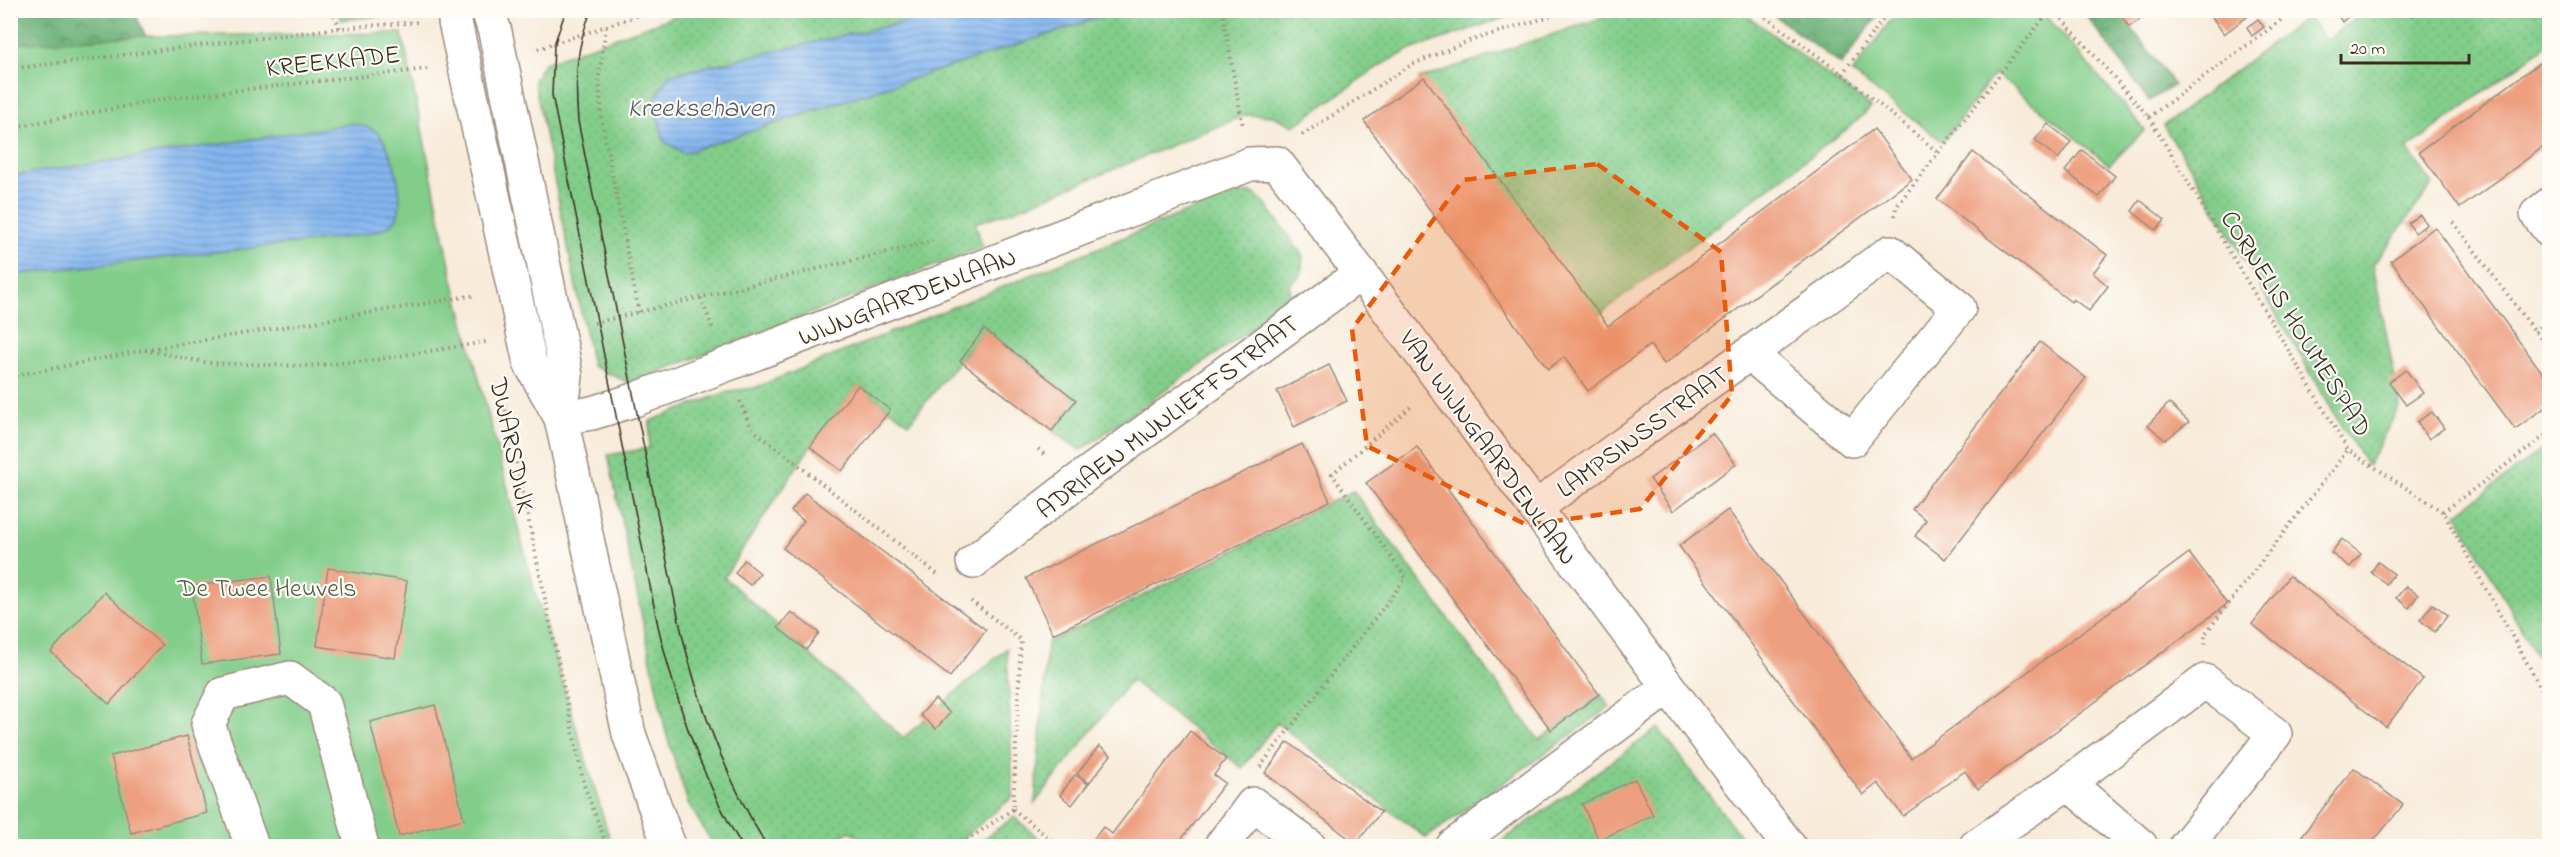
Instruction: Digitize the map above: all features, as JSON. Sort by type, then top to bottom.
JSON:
[{"type":"street","name":"DWARSDIJK","points":[[488,10],[566,376],[561,418]]},
{"type":"street","name":"DWARSDIJK","points":[[460,38],[532,369],[561,418],[629,734],[669,846]]},
{"type":"street","name":"VAN WIJNGAARDENLAAN","points":[[1250,164],[1277,163],[1361,273],[1667,688],[1789,846]]},
{"type":"street","name":"WIJNGAARDENLAAN","points":[[561,418],[592,413],[644,396],[1250,164]]},
{"type":"street","points":[[2550,204],[2536,214],[2550,231]]},
{"type":"street","name":"LAMPSINSSTRAAT","points":[[1534,508],[1890,252],[1959,308],[1852,440],[1750,354]]},
{"type":"street","name":"ADRIAEN MIJNLIEFFSTRAAT","points":[[973,562],[1076,482],[1361,273]]},
{"type":"street","points":[[252,846],[208,724],[223,694],[290,678],[324,703],[362,846]]},
{"type":"street","points":[[1976,846],[2068,783],[2205,681],[2275,734],[2186,846]]},
{"type":"street","points":[[1453,846],[1667,688]]},
{"type":"street","points":[[2068,783],[2141,846]]},
{"type":"street","points":[[1221,846],[1254,804],[1309,846]]},
{"type":"path","points":[[332,10],[340,28]]},
{"type":"path","points":[[500,58],[554,45],[654,10]]},
{"type":"path","points":[[1222,10],[1250,164]]},
{"type":"path","points":[[1292,134],[1301,136],[1411,65],[1469,41],[1572,10]]},
{"type":"path","points":[[1756,10],[1842,74],[1940,154]]},
{"type":"path","points":[[1842,74],[1890,10]]},
{"type":"path","points":[[1890,252],[1896,207],[2052,10]]},
{"type":"path","name":"CORNELIS HOUMESPAD","points":[[2052,10],[2149,117],[2348,450],[2443,512],[2550,704]]},
{"type":"path","points":[[2149,117],[2295,10]]},
{"type":"path","points":[[10,69],[340,28],[423,22],[441,42],[460,38]]},
{"type":"path","points":[[606,27],[599,76],[601,116],[639,314]]},
{"type":"path","name":"KREEKKADE","points":[[10,128],[170,98],[460,38]]},
{"type":"path","points":[[2453,222],[2550,351]]},
{"type":"path","points":[[557,331],[639,314],[942,239]]},
{"type":"path","points":[[10,377],[145,350],[481,294]]},
{"type":"path","points":[[2535,332],[2550,319]]},
{"type":"path","points":[[145,350],[209,363],[305,366],[368,361],[524,336]]},
{"type":"path","points":[[1254,804],[1246,785],[1406,578],[1332,474],[1441,382]]},
{"type":"path","name":"DWARSDIJK","points":[[501,388],[584,785],[607,846]]},
{"type":"path","points":[[736,392],[751,428],[945,580]]},
{"type":"path","points":[[2443,512],[2550,432]]},
{"type":"path","points":[[2205,681],[2205,634],[2348,450]]},
{"type":"path","points":[[962,594],[1021,640],[1013,809]]},
{"type":"path","points":[[966,846],[966,842],[1013,809]]},
{"type":"path","points":[[1013,809],[1059,846]]},
{"type":"highlighted area","points":[[1597,164],[1721,252],[1732,395],[1640,509],[1527,525],[1367,446],[1352,329],[1463,180]]},
{"type":"green space","points":[[416,10],[417,13],[341,20],[337,11]]},
{"type":"green space","points":[[1898,10],[2042,11],[2145,130],[2109,165],[1995,73],[1943,142],[1852,73]]},
{"type":"green space","points":[[10,11],[134,11],[148,41],[11,61]]},
{"type":"green space","points":[[689,11],[940,11],[918,19],[669,75],[654,100],[664,141],[684,153],[1116,11],[1524,11],[1407,51],[1378,67],[1294,126],[1273,116],[1245,115],[1015,210],[975,223],[983,247],[630,383],[592,366],[534,80],[544,63]]},
{"type":"green space","points":[[1622,11],[1741,11],[1871,107],[1855,123],[1596,317],[1419,79]]},
{"type":"green space","points":[[1768,11],[1881,11],[1841,65]]},
{"type":"green space","points":[[2083,11],[2119,11],[2174,85],[2149,101]]},
{"type":"green space","points":[[2365,11],[2549,11],[2549,43],[2407,149],[2433,184],[2373,265],[2400,405],[2368,466],[2342,427],[2188,163],[2163,126],[2308,16],[2326,40]]},
{"type":"green space","name":"De Twee Heuvels","points":[[402,33],[453,280],[535,592],[612,846],[11,846],[11,44],[140,36]]},
{"type":"green space","points":[[1235,192],[1253,193],[1264,202],[1303,256],[1301,275],[1289,285],[1293,299],[1081,450],[1052,431],[1076,399],[984,330],[909,423],[858,386],[810,447],[724,577],[903,738],[1007,648],[1013,797],[953,846],[871,846],[850,831],[827,846],[714,846],[688,803],[666,733],[608,455],[649,448],[650,421],[729,391],[754,388]]},
{"type":"green space","points":[[2549,444],[2549,679],[2457,514]]},
{"type":"green space","points":[[1353,491],[1539,740],[1601,695],[1610,707],[1426,838],[1277,723],[1242,768],[1131,680],[1035,803],[1047,643]]},
{"type":"green space","points":[[1658,728],[1748,846],[1495,846]]},
{"type":"green space","points":[[1014,817],[1048,846],[975,846],[978,843]]},
{"type":"water","name":"Kreeksehaven","points":[[940,11],[1116,11],[684,153],[664,141],[654,100],[669,75],[918,19]]},
{"type":"water","points":[[352,124],[378,132],[385,142],[393,163],[398,180],[399,208],[394,222],[385,228],[365,234],[316,241],[11,275],[11,176]]},
{"type":"building","points":[[2117,10],[2136,10],[2142,18],[2129,27]]},
{"type":"building","points":[[2207,10],[2256,10],[2224,34]]},
{"type":"building","points":[[2334,10],[2356,10],[2342,22]]},
{"type":"building","points":[[2407,10],[2420,10],[2412,17]]},
{"type":"building","points":[[2258,19],[2264,27],[2252,36],[2247,27]]},
{"type":"building","points":[[2550,55],[2550,142],[2460,208],[2419,152]]},
{"type":"building","points":[[1424,77],[1608,326],[1874,129],[1912,179],[1664,364],[1650,345],[1588,391],[1564,357],[1548,369],[1364,121]]},
{"type":"building","points":[[2048,124],[2071,142],[2058,159],[2035,140]]},
{"type":"building","points":[[2082,150],[2115,176],[2099,197],[2065,171]]},
{"type":"building","points":[[1973,152],[2107,255],[2093,273],[2108,286],[2089,311],[2073,299],[2071,302],[1937,199]]},
{"type":"building","points":[[2140,200],[2165,220],[2156,230],[2132,211]]},
{"type":"building","points":[[2420,215],[2427,224],[2415,233],[2408,223]]},
{"type":"building","points":[[2435,227],[2550,383],[2550,404],[2515,429],[2391,261]]},
{"type":"building","points":[[984,329],[1076,400],[1052,431],[960,361]]},
{"type":"building","points":[[2040,342],[2086,378],[1945,559],[1915,536],[1926,520],[1912,509]]},
{"type":"building","points":[[1329,365],[1347,401],[1294,427],[1277,391]]},
{"type":"building","points":[[2406,370],[2423,393],[2406,405],[2389,382]]},
{"type":"building","points":[[858,385],[890,410],[842,471],[810,447]]},
{"type":"building","points":[[2169,403],[2189,422],[2165,440],[2148,425]]},
{"type":"building","points":[[2432,412],[2444,428],[2429,439],[2417,422]]},
{"type":"building","points":[[1712,433],[1736,464],[1673,511],[1650,479]]},
{"type":"building","points":[[1302,444],[1330,501],[1053,634],[1026,578]]},
{"type":"building","points":[[1417,447],[1599,694],[1551,730],[1366,483]]},
{"type":"building","points":[[805,493],[986,630],[950,677],[783,548],[804,521],[791,511]]},
{"type":"building","points":[[1728,510],[1911,758],[2189,553],[2227,604],[1978,789],[1965,771],[1903,816],[1878,783],[1863,795],[1679,546]]},
{"type":"building","points":[[2342,539],[2361,554],[2350,567],[2331,553]]},
{"type":"building","points":[[744,560],[760,573],[750,585],[735,573]]},
{"type":"building","points":[[2378,562],[2394,574],[2386,584],[2371,572]]},
{"type":"building","points":[[328,568],[407,581],[395,658],[317,646]]},
{"type":"building","points":[[271,576],[281,654],[202,664],[192,586]]},
{"type":"building","points":[[2289,576],[2423,679],[2386,727],[2252,624]]},
{"type":"building","points":[[2406,586],[2418,595],[2409,608],[2396,598]]},
{"type":"building","points":[[104,592],[162,645],[109,704],[51,652]]},
{"type":"building","points":[[2433,604],[2448,615],[2435,632],[2420,620]]},
{"type":"building","points":[[791,612],[819,633],[806,650],[778,628]]},
{"type":"building","points":[[935,699],[950,713],[936,729],[920,715]]},
{"type":"building","points":[[435,705],[464,819],[399,836],[370,722]]},
{"type":"building","points":[[1190,731],[1226,759],[1214,775],[1225,783],[1176,846],[1088,846],[1103,827],[1112,834]]},
{"type":"building","points":[[187,736],[207,813],[131,833],[111,756]]},
{"type":"building","points":[[1288,742],[1381,812],[1356,844],[1265,773]]},
{"type":"building","points":[[1099,746],[1111,755],[1089,783],[1077,774]]},
{"type":"building","points":[[2354,768],[2403,805],[2370,846],[2294,846]]},
{"type":"building","points":[[1075,775],[1088,784],[1072,805],[1060,795]]},
{"type":"building","points":[[1635,779],[1653,815],[1599,840],[1582,804]]},
{"type":"tram line","points":[[566,10],[554,45],[552,95],[658,626],[673,684],[702,767],[742,846]]},
{"type":"tram line","points":[[592,10],[579,51],[578,121],[679,621],[703,709],[738,793],[767,846]]}]
